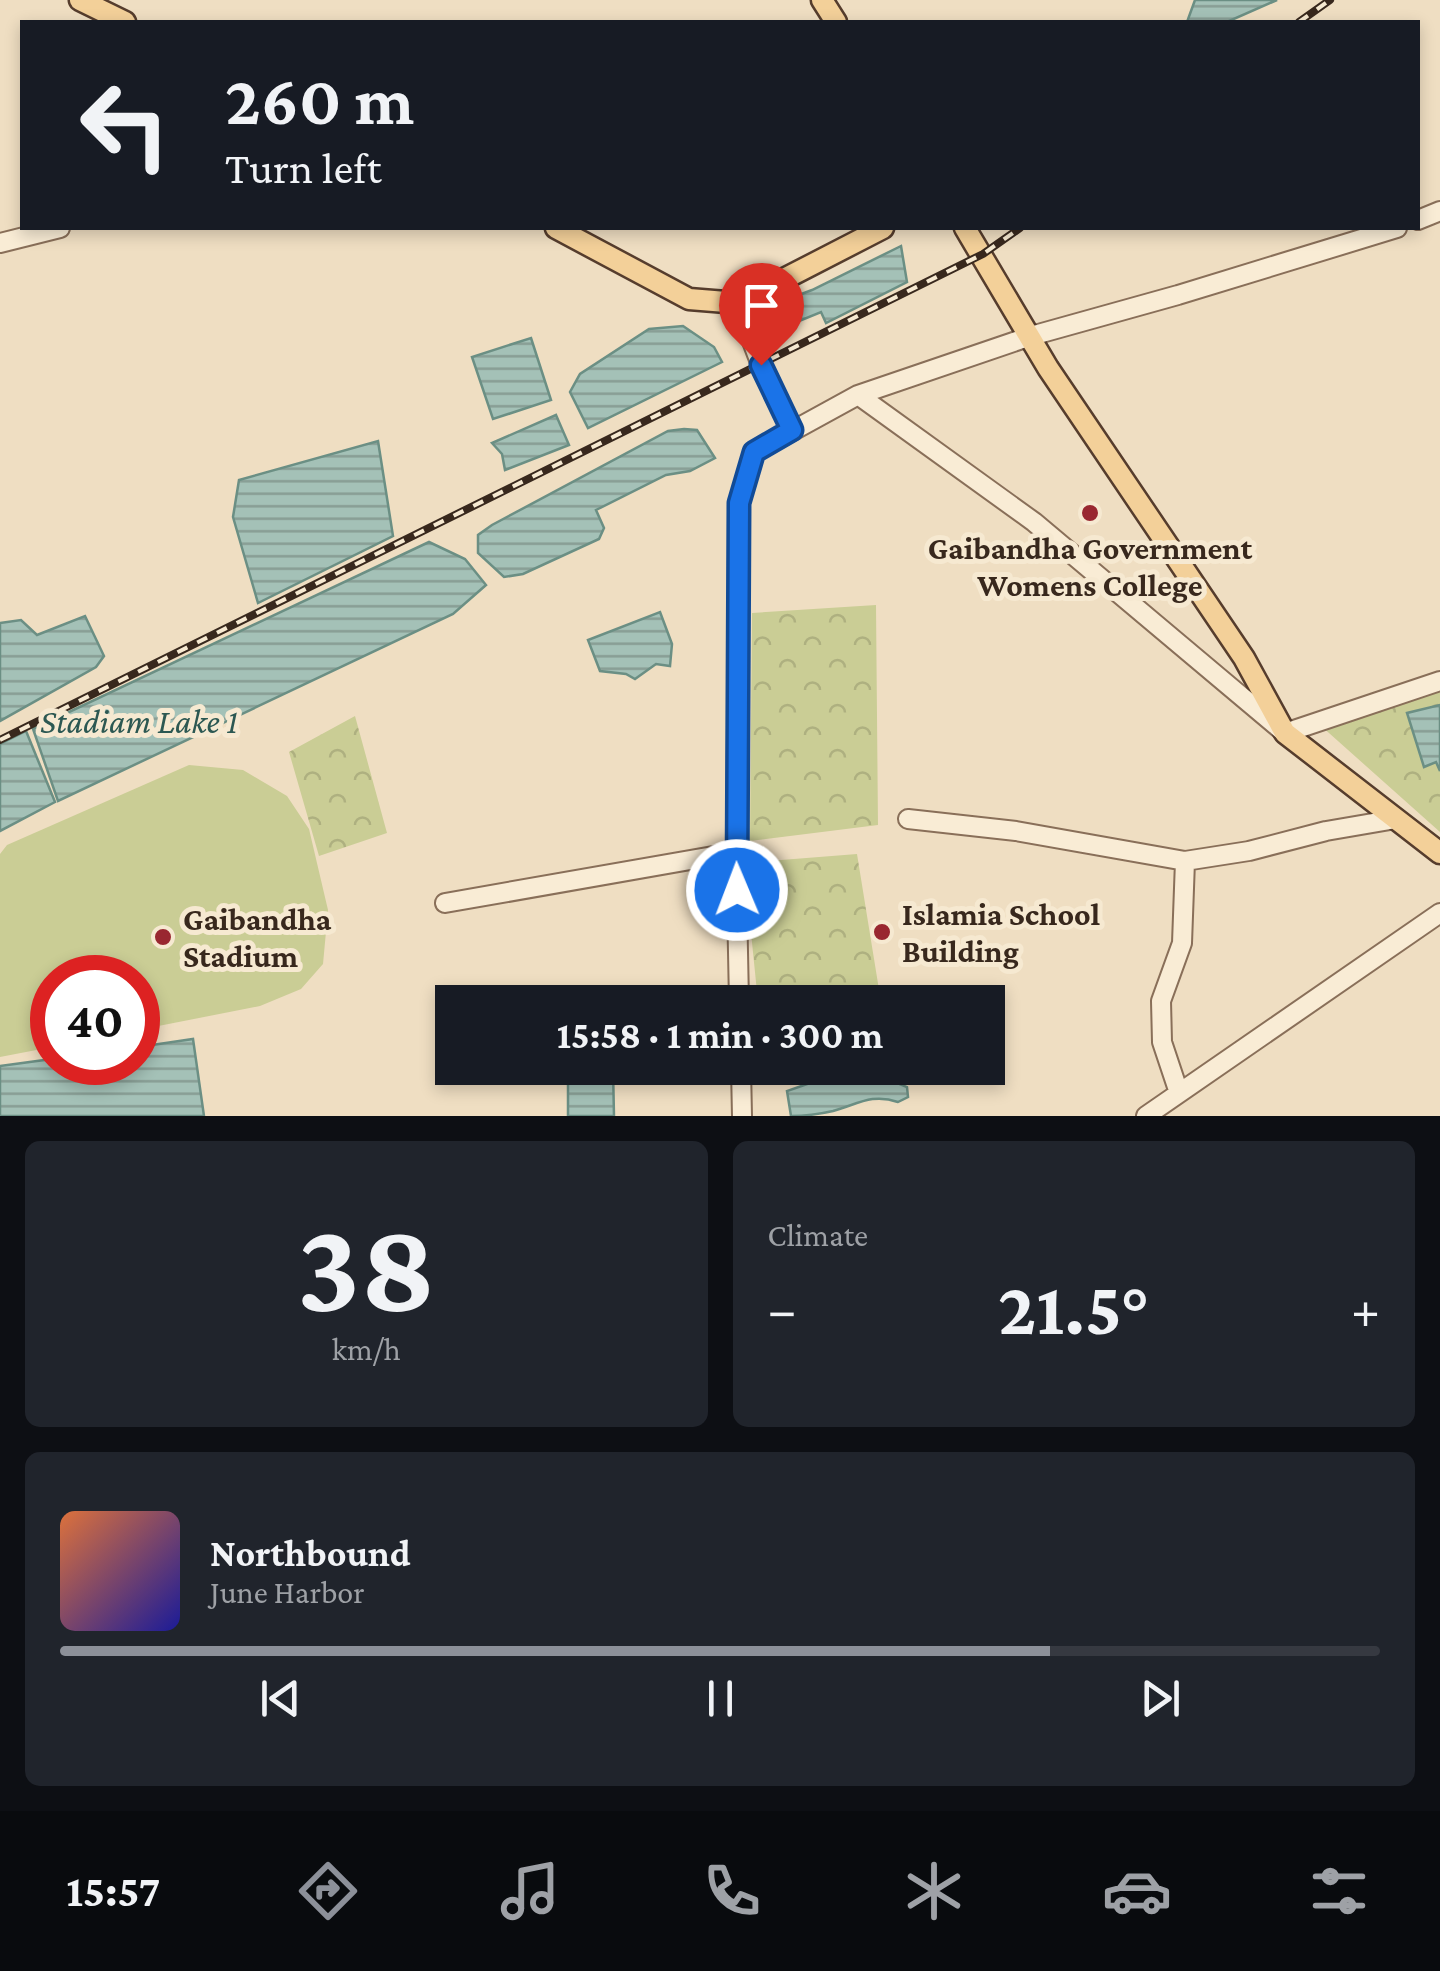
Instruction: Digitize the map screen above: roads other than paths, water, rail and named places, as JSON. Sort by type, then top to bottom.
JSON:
[{"type":"main road","points":[[80,0],[122,20]]},
{"type":"main road","points":[[560,230],[689,298],[726,302],[754,295],[879,230]]},
{"type":"main road","points":[[966,230],[1048,368],[1244,658],[1285,733],[1440,853]]},
{"type":"street","points":[[0,243],[52,230]]},
{"type":"street","points":[[739,985],[739,503],[754,452],[858,394],[1031,336],[1390,230]]},
{"type":"street","points":[[736,299],[792,430]]},
{"type":"street","points":[[858,394],[1034,522],[1285,733],[1440,681]]},
{"type":"street","points":[[908,819],[1185,860],[1396,818]]},
{"type":"street","points":[[445,903],[736,852]]},
{"type":"street","points":[[1178,1093],[1162,1042],[1160,1001],[1182,943],[1185,860]]},
{"type":"street","points":[[1146,1116],[1440,914]]},
{"type":"street","points":[[741,1085],[742,1116]]},
{"type":"water","points":[[1195,0],[1277,0],[1232,20],[1188,20]]},
{"type":"water","points":[[901,246],[907,282],[826,323],[821,312],[777,330],[772,317],[775,304]]},
{"type":"water","points":[[683,326],[714,347],[722,362],[588,428],[570,392],[580,374],[649,329]]},
{"type":"water","points":[[531,338],[551,400],[493,419],[472,357]]},
{"type":"water","points":[[556,415],[569,445],[505,470],[502,454],[492,443]]},
{"type":"water","points":[[697,430],[715,458],[690,471],[666,475],[596,510],[604,528],[599,539],[523,574],[504,577],[478,553],[478,535],[492,525],[668,431]]},
{"type":"water","points":[[378,441],[393,536],[258,603],[233,517],[239,480]]},
{"type":"water","name":"Stadiam Lake 1","points":[[429,542],[465,559],[486,585],[453,614],[58,801],[33,729]]},
{"type":"water","points":[[660,612],[672,644],[670,666],[656,664],[635,679],[600,671],[588,640]]},
{"type":"water","points":[[85,616],[104,656],[96,667],[0,721],[0,623],[21,620],[37,635]]},
{"type":"water","points":[[1440,705],[1440,771],[1436,762],[1424,767],[1407,713]]},
{"type":"water","points":[[26,731],[55,802],[0,831],[0,744]]},
{"type":"water","points":[[193,1039],[204,1116],[0,1116],[0,1066],[30,1062],[30,1085],[160,1085],[160,1044]]},
{"type":"water","points":[[568,1085],[613,1085],[614,1116],[568,1116]]},
{"type":"water","points":[[804,1085],[902,1085],[907,1087],[908,1097],[898,1102],[873,1099],[828,1112],[791,1116],[787,1091]]},
{"type":"railway","points":[[1302,20],[1330,0]]},
{"type":"railway","points":[[0,740],[983,254],[1017,230]]},
{"type":"place","name":"Gaibandha Government Womens College","points":[[1090,513]]},
{"type":"place","name":"Islamia School Building","points":[[882,932]]},
{"type":"place","name":"Gaibandha Stadium","points":[[163,937]]}]
